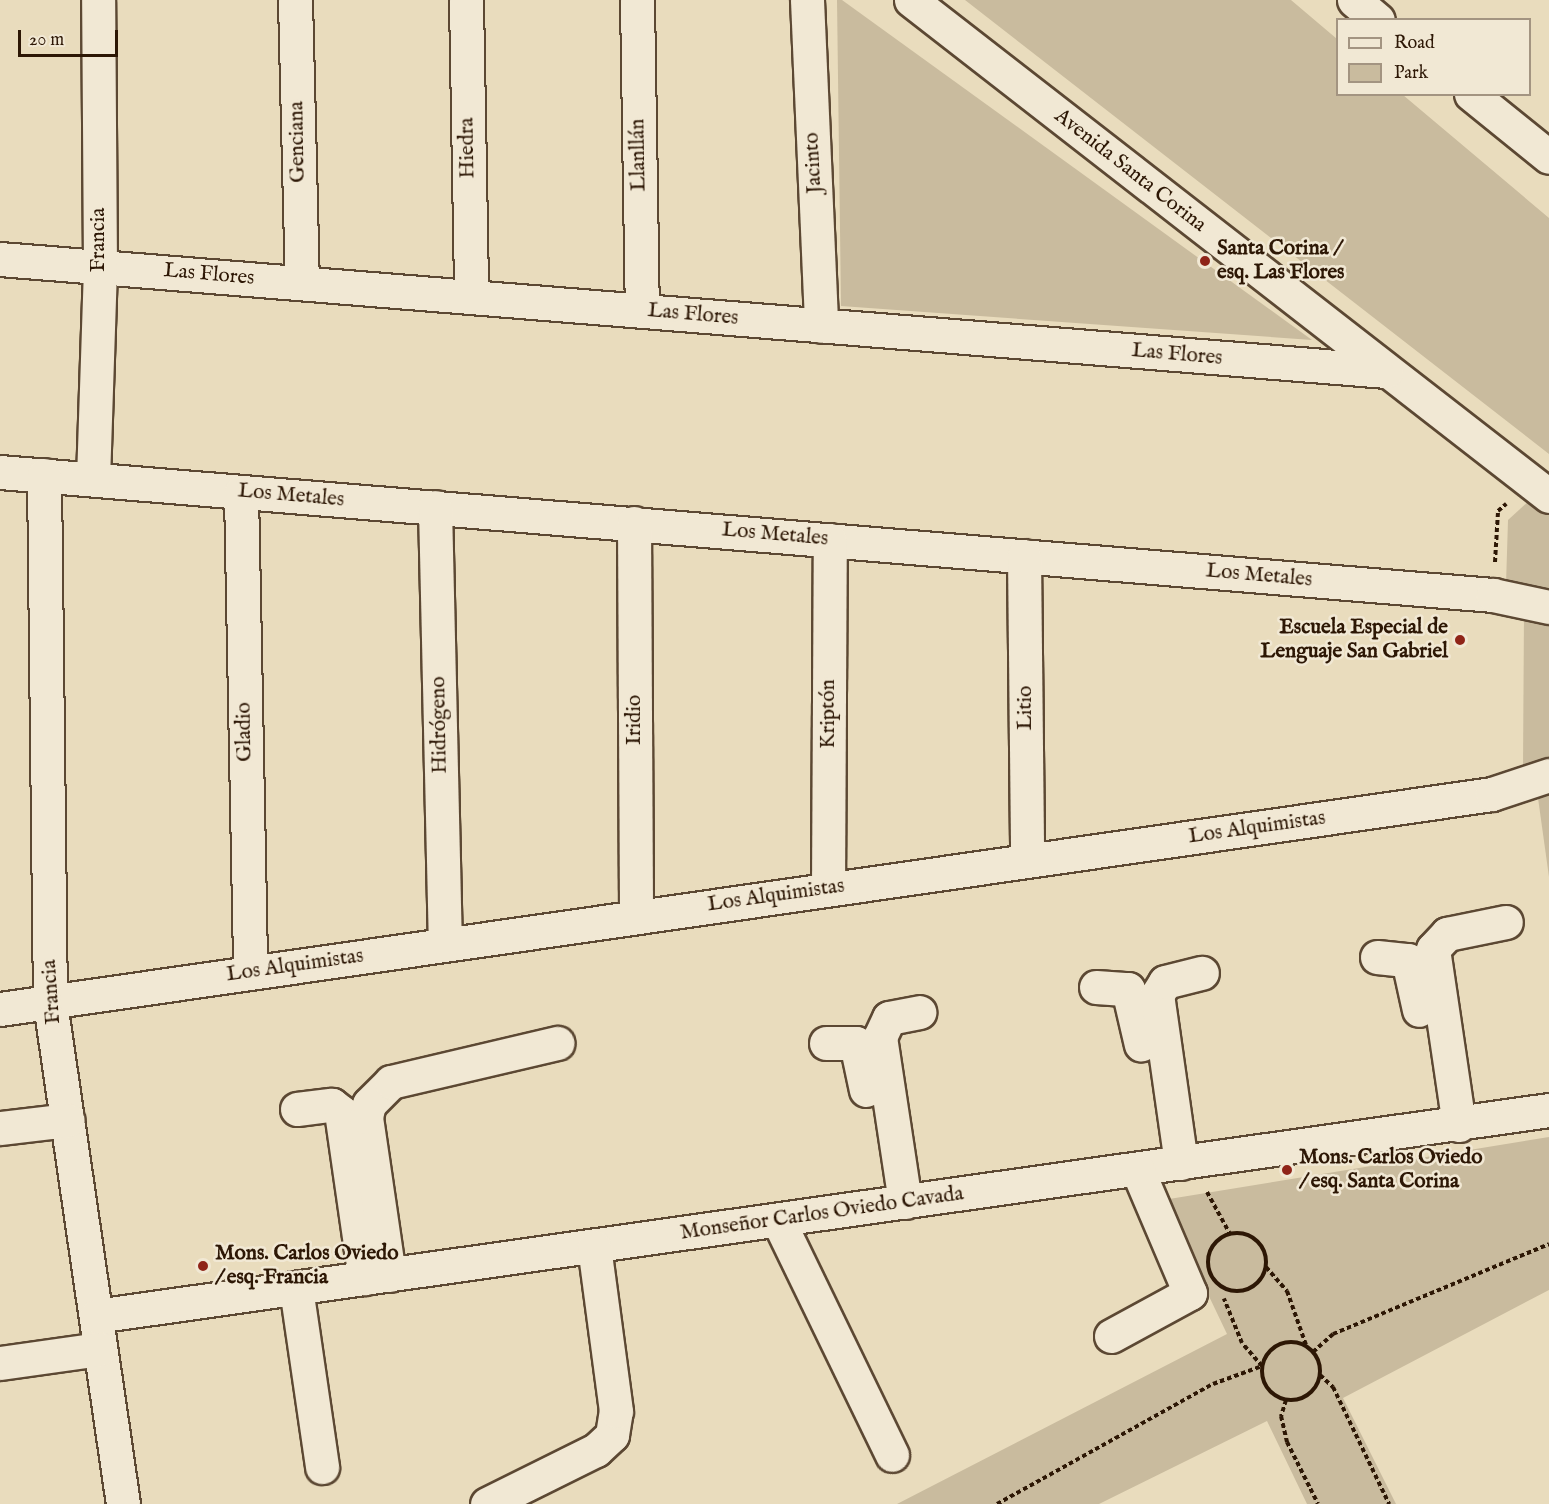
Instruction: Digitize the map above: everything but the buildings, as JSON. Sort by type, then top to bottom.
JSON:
[{"type":"street","name":"Francia","points":[[93,479],[100,266],[98,0]]},
{"type":"street","name":"Genciana","points":[[295,0],[302,283]]},
{"type":"street","name":"Hiedra","points":[[466,0],[471,297]]},
{"type":"street","name":"Llanllán","points":[[637,0],[642,311]]},
{"type":"street","name":"Jacinto","points":[[807,0],[821,326]]},
{"type":"street","name":"Avenida Santa Corina","points":[[911,0],[1541,490]]},
{"type":"street","points":[[1354,0],[1376,18]]},
{"type":"street","points":[[1474,96],[1549,157]]},
{"type":"street","name":"Las Flores","points":[[0,259],[1386,371]]},
{"type":"street","name":"Los Metales","points":[[0,471],[1493,595],[1549,607]]},
{"type":"street","name":"Francia","points":[[44,475],[50,1003],[123,1504]]},
{"type":"street","name":"Gladio","points":[[241,492],[250,972]]},
{"type":"street","name":"Hidrógeno","points":[[435,507],[445,944]]},
{"type":"street","name":"Iridio","points":[[634,524],[636,916]]},
{"type":"street","name":"Kriptón","points":[[828,889],[830,540]]},
{"type":"street","name":"Litio","points":[[1024,556],[1027,860]]},
{"type":"street","name":"Los Alquimistas","points":[[0,1010],[636,916],[1492,794],[1549,776]]},
{"type":"street","points":[[1448,1126],[1433,949],[1447,934],[1506,922]]},
{"type":"street","points":[[1377,957],[1401,956],[1412,966],[1448,1126]]},
{"type":"street","points":[[1167,1165],[1157,995],[1165,981],[1202,973]]},
{"type":"street","points":[[1096,987],[1118,985],[1132,994],[1190,1293],[1111,1336]]},
{"type":"street","points":[[894,1204],[880,1037],[889,1018],[919,1012]]},
{"type":"street","points":[[826,1043],[852,1041],[860,1048],[894,1204]]},
{"type":"street","points":[[377,1276],[366,1117],[369,1104],[392,1082],[556,1043]]},
{"type":"street","points":[[297,1109],[332,1105],[340,1112],[377,1276]]},
{"type":"street","name":"Monseñor Carlos Oviedo Cavada","points":[[96,1316],[1549,1110]]},
{"type":"street","points":[[0,1128],[68,1120]]},
{"type":"street","points":[[778,1220],[892,1455]]},
{"type":"street","points":[[487,1504],[596,1450],[612,1435],[616,1411],[594,1246]]},
{"type":"street","points":[[296,1288],[322,1467]]},
{"type":"street","points":[[0,1363],[100,1349]]},
{"type":"path","points":[[1493,595],[1498,511],[1541,490]]},
{"type":"path","points":[[1167,1165],[1230,1234]]},
{"type":"path","points":[[1320,1376],[1308,1395],[1286,1400],[1267,1388],[1262,1366],[1242,1342],[1222,1287],[1208,1269],[1208,1257],[1220,1238],[1242,1233],[1261,1245],[1266,1267],[1287,1292],[1306,1346],[1313,1352],[1320,1376],[1332,1387],[1389,1504]]},
{"type":"path","points":[[1313,1352],[1333,1334],[1549,1244]]},
{"type":"path","points":[[1222,1287],[1244,1290],[1254,1286],[1266,1267]]},
{"type":"path","points":[[997,1504],[1213,1384],[1262,1366],[1274,1347],[1284,1342],[1306,1346]]},
{"type":"path","points":[[1286,1400],[1281,1416],[1287,1442],[1318,1504]]},
{"type":"green space","points":[[837,0],[842,0],[1312,340],[841,306]]},
{"type":"green space","points":[[965,0],[1291,0],[1336,38],[1336,96],[1404,96],[1549,218],[1549,454]]},
{"type":"green space","points":[[1531,499],[1549,514],[1549,593],[1506,584],[1508,520]]},
{"type":"green space","points":[[1524,612],[1549,622],[1549,757],[1523,768]]},
{"type":"green space","points":[[1549,794],[1549,877],[1538,798]]},
{"type":"green space","points":[[1549,1137],[1549,1290],[1343,1398],[1396,1504],[1307,1504],[1267,1421],[1099,1504],[897,1504],[1227,1334],[1163,1200]]},
{"type":"place","name":"Santa Corina / esq. Las Flores","points":[[1205,261]]},
{"type":"place","name":"Escuela Especial de Lenguaje San Gabriel","points":[[1460,640]]},
{"type":"place","name":"Mons. Carlos Oviedo / esq. Santa Corina","points":[[1287,1170]]},
{"type":"place","name":"Mons. Carlos Oviedo / esq. Francia","points":[[203,1266]]}]
